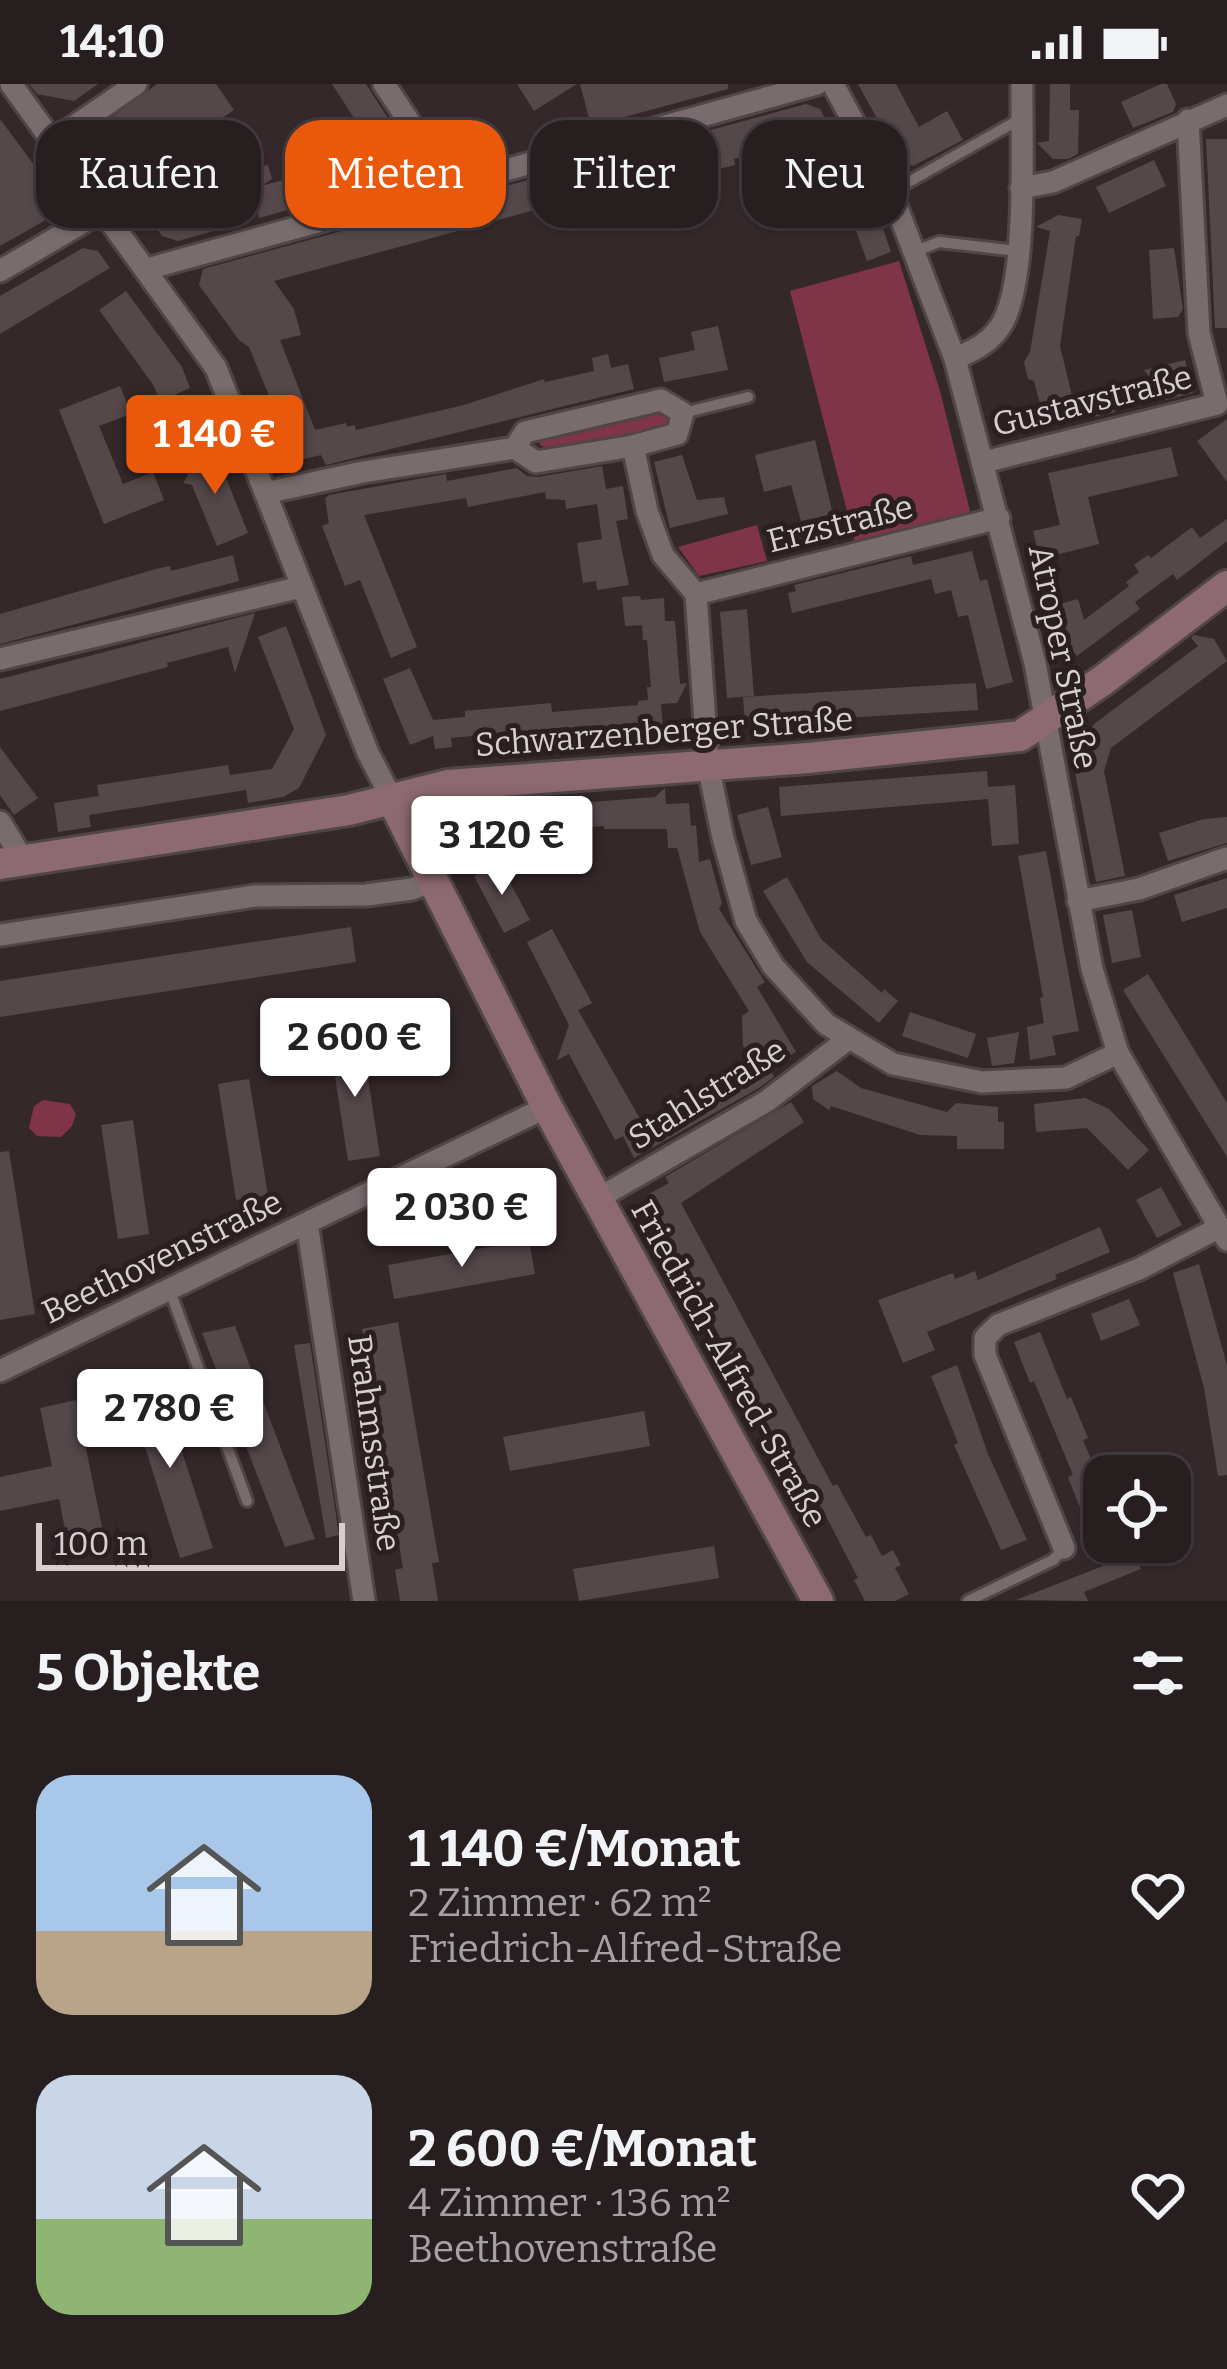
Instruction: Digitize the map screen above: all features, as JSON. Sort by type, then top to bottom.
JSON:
[{"type":"main road","name":"Schwarzenberger Straße","points":[[12,862],[393,801],[448,785],[1020,736],[1047,721],[1227,586]]},
{"type":"main road","name":"Friedrich-Alfred-Straße","points":[[393,801],[548,1107],[818,1601]]},
{"type":"street","name":"Friedrich-Alfred-Straße","points":[[11,84],[37,120]]},
{"type":"street","points":[[83,120],[136,84]]},
{"type":"street","points":[[384,84],[408,120]]},
{"type":"street","points":[[506,170],[818,84]]},
{"type":"street","name":"Atroper Straße","points":[[832,84],[852,120]]},
{"type":"street","points":[[955,358],[986,344],[1004,322],[1014,286],[1022,84]]},
{"type":"street","points":[[1021,188],[1053,182],[1227,105]]},
{"type":"street","points":[[1188,120],[1199,334],[1222,408]]},
{"type":"street","points":[[0,271],[73,228]]},
{"type":"street","name":"Friedrich-Alfred-Straße","points":[[117,228],[217,368],[368,753],[393,801]]},
{"type":"street","points":[[147,269],[296,228]]},
{"type":"street","name":"Atroper Straße","points":[[906,228],[955,358],[999,518],[1047,721],[1092,969],[1118,1054],[1223,1234]]},
{"type":"street","points":[[265,494],[363,472],[515,448],[536,462],[633,446],[676,434],[682,413],[661,400],[609,410],[525,432],[515,448]]},
{"type":"street","name":"Gustavstraße","points":[[984,462],[1222,408]]},
{"type":"street","points":[[633,446],[647,511],[663,555],[696,595],[708,765],[746,921],[772,966],[826,1024],[893,1064],[982,1082],[1066,1078],[1118,1054]]},
{"type":"street","name":"Erzstraße","points":[[696,595],[999,518]]},
{"type":"street","points":[[0,659],[301,587]]},
{"type":"street","points":[[0,823],[12,862]]},
{"type":"street","points":[[1078,901],[1137,889],[1227,858]]},
{"type":"street","points":[[0,935],[255,896],[366,895],[412,889],[432,881]]},
{"type":"street","name":"Stahlstraße","points":[[597,1199],[766,1101],[847,1040]]},
{"type":"street","name":"Beethovenstraße","points":[[0,1371],[548,1107]]},
{"type":"street","name":"Brahmsstraße","points":[[307,1223],[364,1601]]},
{"type":"street","points":[[1064,1548],[985,1355],[985,1338],[998,1325],[1223,1234]]},
{"type":"lane","points":[[907,183],[1022,118]]},
{"type":"lane","points":[[916,251],[939,242],[1018,251]]},
{"type":"lane","points":[[682,413],[748,397]]},
{"type":"lane","points":[[170,1291],[247,1501]]},
{"type":"lane","points":[[968,1601],[1053,1560],[1064,1548]]},
{"type":"shaded area","points":[[899,261],[940,391],[971,515],[855,542],[790,291]]},
{"type":"shaded area","points":[[656,408],[672,415],[665,430],[549,449],[540,445],[540,434]]},
{"type":"shaded area","points":[[757,525],[767,561],[699,576],[678,547]]},
{"type":"shaded area","points":[[43,1100],[70,1104],[76,1114],[61,1137],[37,1136],[29,1128],[34,1106]]},
{"type":"building","points":[[29,84],[98,84],[74,101],[37,94]]},
{"type":"building","points":[[157,84],[216,84],[234,110],[219,120],[109,120]]},
{"type":"building","points":[[332,84],[366,84],[389,120],[355,120]]},
{"type":"building","points":[[517,84],[577,84],[534,111]]},
{"type":"building","points":[[580,84],[728,84],[728,89],[613,120],[589,120]]},
{"type":"building","points":[[858,84],[896,84],[919,127],[947,111],[963,140],[913,166],[907,164],[907,120],[878,120]]},
{"type":"building","points":[[1050,84],[1070,84],[1070,110],[1079,110],[1078,154],[1068,159],[1053,159],[1037,143],[1049,141]]},
{"type":"building","points":[[1167,84],[1176,104],[1173,112],[1133,128],[1121,102]]},
{"type":"building","points":[[806,104],[820,109],[826,120],[748,120]]},
{"type":"building","points":[[0,119],[36,167],[36,226],[0,246]]},
{"type":"building","points":[[742,122],[742,157],[734,159],[735,165],[718,169],[718,128]]},
{"type":"building","points":[[1206,139],[1227,139],[1227,328],[1215,328]]},
{"type":"building","points":[[1154,160],[1166,186],[1109,213],[1096,187]]},
{"type":"building","points":[[268,165],[272,179],[261,186],[261,167]]},
{"type":"building","points":[[285,180],[285,211],[261,217],[261,186]]},
{"type":"building","points":[[530,180],[530,211],[506,218],[506,186]]},
{"type":"building","points":[[1058,215],[1082,219],[1060,346],[1074,404],[1042,412],[1024,362],[1030,352],[1050,231],[1036,227]]},
{"type":"building","points":[[156,228],[224,228],[178,241],[162,236]]},
{"type":"building","points":[[353,228],[469,228],[274,281],[294,309],[301,335],[280,340],[315,430],[346,423],[356,430],[464,405],[544,379],[594,371],[592,358],[608,354],[611,368],[628,364],[634,389],[326,465],[321,455],[296,461],[249,347],[199,285],[203,269]]},
{"type":"building","points":[[855,228],[883,228],[891,252],[867,261]]},
{"type":"building","points":[[83,248],[98,251],[110,268],[0,334],[0,296]]},
{"type":"building","points":[[1174,248],[1183,309],[1178,317],[1153,319],[1149,250]]},
{"type":"building","points":[[126,291],[182,367],[190,388],[160,401],[99,310]]},
{"type":"building","points":[[718,326],[728,370],[664,382],[659,358],[695,350],[691,332]]},
{"type":"building","points":[[1185,360],[1193,393],[1166,400],[1144,370]]},
{"type":"building","points":[[1113,385],[1122,394],[1113,406],[1115,412],[1089,418],[1083,392]]},
{"type":"building","points":[[120,386],[131,414],[99,426],[123,484],[153,472],[164,500],[104,524],[59,410]]},
{"type":"building","points":[[1227,419],[1227,482],[1197,441]]},
{"type":"building","points":[[815,440],[833,514],[801,521],[791,485],[764,492],[755,455]]},
{"type":"building","points":[[1171,447],[1178,476],[1088,497],[1099,544],[1040,559],[1033,531],[1060,525],[1048,473]]},
{"type":"building","points":[[215,450],[248,533],[217,546],[192,485],[183,483],[188,475],[183,462]]},
{"type":"building","points":[[682,455],[697,500],[724,497],[728,514],[670,528],[654,462]]},
{"type":"building","points":[[602,466],[606,489],[623,486],[628,519],[616,521],[629,585],[597,590],[596,581],[583,583],[577,543],[602,539],[597,504],[566,509],[565,500],[546,499],[545,492],[468,507],[466,498],[364,515],[417,647],[391,658],[360,580],[345,586],[322,526],[329,523],[325,499],[329,495],[446,474],[447,481],[517,468],[538,477]]},
{"type":"building","points":[[1227,519],[1227,541],[1177,580],[1173,574],[1135,602],[1140,609],[1077,656],[1059,635],[1052,606],[1078,599],[1084,620],[1129,586],[1126,582],[1139,572],[1134,565],[1148,555],[1151,558],[1192,527],[1200,538]]},
{"type":"building","points":[[972,551],[980,581],[987,579],[1013,682],[986,689],[968,615],[958,617],[951,590],[935,594],[931,579],[792,613],[788,593],[796,591],[794,585],[911,556],[913,565]]},
{"type":"building","points":[[233,555],[239,581],[0,644],[0,614],[156,569],[170,566],[171,571]]},
{"type":"building","points":[[640,596],[641,600],[664,598],[665,621],[675,621],[680,684],[687,683],[677,703],[661,704],[663,729],[572,737],[571,727],[451,738],[452,747],[435,749],[433,736],[410,745],[383,679],[410,668],[433,720],[465,717],[465,711],[475,710],[551,703],[552,712],[638,705],[648,700],[647,640],[643,640],[642,625],[625,626],[622,597]]},
{"type":"building","points":[[747,609],[754,696],[727,698],[720,612]]},
{"type":"building","points":[[255,613],[235,673],[228,647],[0,711],[0,679]]},
{"type":"building","points":[[286,626],[326,735],[299,788],[283,797],[248,803],[246,790],[89,815],[91,827],[58,832],[54,803],[99,796],[97,785],[228,765],[230,775],[272,769],[294,729],[258,637]]},
{"type":"building","points":[[1191,638],[1214,639],[1227,661],[1111,748],[1104,771],[1125,876],[1096,882],[1075,772],[1076,749],[1094,724],[1198,646]]},
{"type":"building","points":[[976,683],[978,710],[745,724],[743,697]]},
{"type":"building","points":[[0,747],[38,798],[14,815],[0,795]]},
{"type":"building","points":[[987,771],[988,787],[1015,785],[1019,844],[992,846],[988,799],[781,816],[779,787]]},
{"type":"building","points":[[665,788],[666,804],[689,803],[699,862],[710,859],[722,903],[719,909],[765,982],[757,987],[796,1052],[768,1067],[774,1077],[759,1088],[634,1158],[623,1136],[615,1140],[569,1054],[557,1060],[569,1025],[527,942],[552,929],[592,1003],[578,1010],[643,1124],[744,1061],[750,1054],[743,1046],[742,1016],[749,1011],[700,932],[677,848],[668,848],[667,829],[604,826],[495,835],[489,842],[470,844],[469,839],[456,835],[457,815],[467,814],[465,803],[483,807],[484,813],[516,811],[655,797]]},
{"type":"building","points":[[768,807],[782,857],[751,865],[737,815]]},
{"type":"building","points":[[1227,817],[1227,843],[1168,861],[1159,833]]},
{"type":"building","points":[[1046,851],[1079,1031],[1052,1036],[1056,1055],[1030,1060],[1027,1027],[1044,1023],[1043,997],[1018,856]]},
{"type":"building","points":[[500,863],[530,920],[504,933],[474,876]]},
{"type":"building","points":[[787,877],[821,939],[882,993],[884,989],[898,1001],[879,1023],[807,962],[763,891]]},
{"type":"building","points":[[1227,878],[1227,908],[1182,922],[1174,895]]},
{"type":"building","points":[[1132,910],[1141,957],[1112,963],[1103,915]]},
{"type":"building","points":[[351,927],[356,962],[0,1017],[0,981]]},
{"type":"building","points":[[1148,974],[1227,1103],[1227,1157],[1123,990]]},
{"type":"building","points":[[910,1012],[976,1034],[968,1058],[902,1036]]},
{"type":"building","points":[[1019,1032],[1014,1063],[992,1066],[987,1038]]},
{"type":"building","points":[[362,1039],[380,1156],[348,1161],[330,1044]]},
{"type":"building","points":[[837,1071],[861,1088],[947,1112],[956,1103],[998,1107],[998,1122],[1004,1122],[1004,1149],[957,1149],[957,1136],[920,1135],[831,1106],[829,1110],[813,1099],[812,1086]]},
{"type":"building","points":[[249,1079],[268,1195],[236,1200],[218,1084]]},
{"type":"building","points":[[1085,1098],[1109,1109],[1149,1150],[1128,1170],[1087,1128],[1036,1132],[1034,1104]]},
{"type":"building","points":[[791,1102],[804,1122],[681,1203],[833,1486],[837,1484],[882,1556],[893,1550],[901,1565],[895,1568],[909,1594],[895,1601],[865,1601],[854,1580],[858,1578],[804,1474],[797,1478],[647,1195],[669,1183],[665,1177]]},
{"type":"building","points":[[133,1120],[149,1234],[118,1239],[101,1125]]},
{"type":"building","points":[[9,1151],[35,1314],[0,1320],[0,1152]]},
{"type":"building","points":[[1161,1187],[1182,1225],[1157,1238],[1136,1200]]},
{"type":"building","points":[[1100,1227],[1110,1252],[927,1332],[935,1350],[903,1363],[878,1300],[953,1273],[955,1279],[975,1271],[978,1280]]},
{"type":"building","points":[[529,1240],[535,1274],[394,1299],[388,1265]]},
{"type":"building","points":[[1199,1264],[1227,1365],[1227,1475],[1218,1476],[1204,1388],[1173,1273]]},
{"type":"building","points":[[1129,1299],[1140,1325],[1101,1341],[1091,1314]]},
{"type":"building","points":[[398,1322],[439,1562],[432,1563],[438,1601],[400,1601],[395,1570],[403,1568],[362,1329]]},
{"type":"building","points":[[235,1326],[315,1539],[285,1547],[202,1333]]},
{"type":"building","points":[[1040,1332],[1088,1438],[1083,1440],[1089,1455],[1083,1455],[1083,1515],[1068,1477],[1073,1475],[1014,1342]]},
{"type":"building","points":[[310,1343],[339,1535],[326,1538],[294,1345]]},
{"type":"building","points":[[957,1365],[988,1454],[1027,1540],[1001,1550],[954,1445],[958,1443],[931,1376]]},
{"type":"building","points":[[160,1383],[213,1548],[180,1558],[128,1393]]},
{"type":"building","points":[[76,1400],[103,1532],[67,1539],[59,1499],[0,1511],[0,1477],[52,1466],[40,1408]]},
{"type":"building","points":[[644,1411],[650,1446],[510,1471],[503,1437]]},
{"type":"building","points":[[714,1546],[719,1578],[579,1601],[573,1569]]},
{"type":"building","points":[[1139,1563],[1141,1569],[1084,1592],[1088,1601],[1016,1600],[1103,1566]]}]
